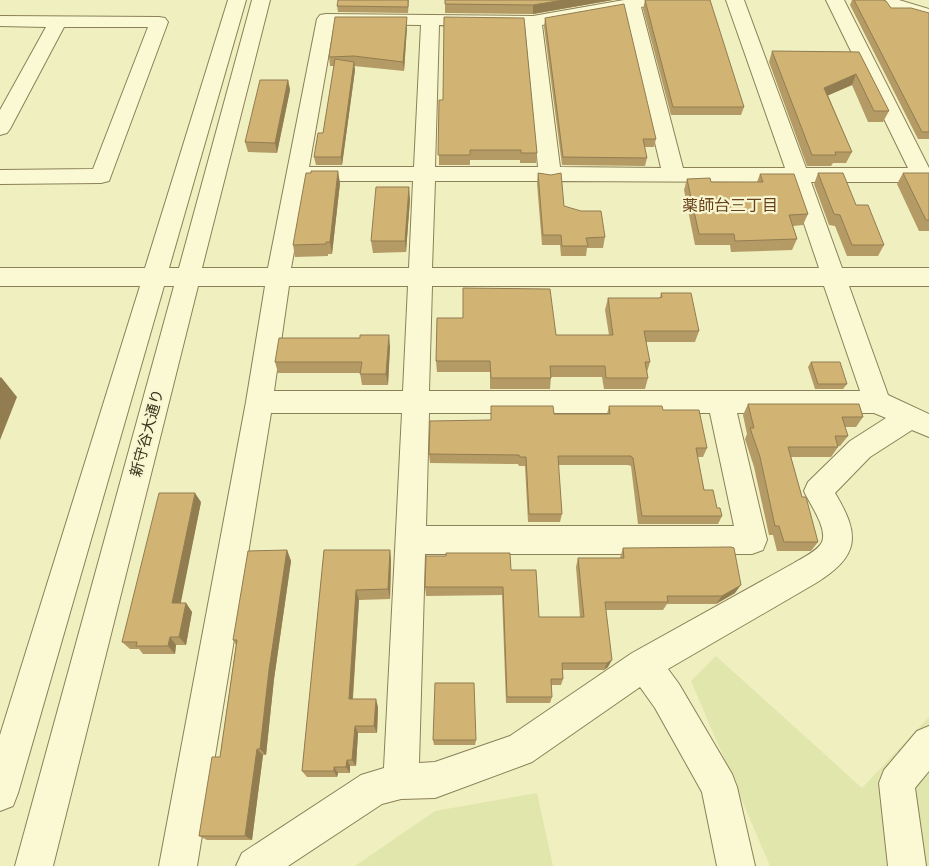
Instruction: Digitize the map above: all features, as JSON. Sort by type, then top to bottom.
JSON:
[{"type":"street","points":[[0,793],[237,0]]},
{"type":"street","name":"新守谷大通り","points":[[34,866],[261,0]]},
{"type":"street","points":[[734,0],[798,175],[877,402]]},
{"type":"street","points":[[299,174],[424,176],[926,175],[835,0]]},
{"type":"street","points":[[881,0],[929,15]]},
{"type":"street","points":[[178,866],[259,402],[278,277],[299,174],[326,19],[534,21],[643,2],[674,175]]},
{"type":"street","points":[[401,781],[430,20]]},
{"type":"street","points":[[0,21],[160,22],[101,176],[0,177]]},
{"type":"street","points":[[0,129],[58,21]]},
{"type":"street","points":[[534,21],[550,176]]},
{"type":"street","points":[[0,277],[929,276]]},
{"type":"street","points":[[410,540],[752,540],[721,401]]},
{"type":"street","points":[[259,402],[877,402],[920,422]]},
{"type":"street","points":[[255,866],[374,788],[401,781],[434,780],[520,750],[644,666],[805,573],[830,556],[838,540],[836,523],[818,491],[860,449],[920,422]]},
{"type":"street","points":[[644,666],[667,696],[719,787],[736,866]]},
{"type":"street","points":[[907,866],[897,783],[929,744]]},
{"type":"green space","points":[[716,656],[862,788],[929,717],[929,866],[770,866],[691,681]]},
{"type":"green space","points":[[537,793],[553,866],[355,866],[435,811]]},
{"type":"building","points":[[338,0],[408,0],[408,7],[337,6]]},
{"type":"building","points":[[445,0],[564,0],[533,5],[445,4]]},
{"type":"building","points":[[645,0],[710,0],[744,107],[673,107]]},
{"type":"building","points":[[854,0],[883,0],[891,8],[911,8],[929,13],[929,132],[922,132]]},
{"type":"building","points":[[624,4],[656,139],[643,139],[647,158],[563,157],[545,18]]},
{"type":"building","points":[[335,17],[407,17],[403,62],[354,56],[329,57]]},
{"type":"building","points":[[444,17],[524,18],[537,153],[521,153],[521,150],[470,150],[470,155],[438,155],[439,100],[443,100]]},
{"type":"building","points":[[772,51],[859,52],[889,111],[874,111],[856,74],[824,88],[852,152],[835,152],[836,155],[812,155]]},
{"type":"building","points":[[335,59],[354,62],[341,157],[314,157],[318,133],[323,133]]},
{"type":"building","points":[[260,80],[288,80],[275,143],[245,142]]},
{"type":"building","points":[[311,171],[338,171],[330,242],[326,242],[326,244],[293,245],[306,173],[311,173]]},
{"type":"building","points":[[538,173],[551,175],[561,173],[564,206],[581,211],[601,211],[605,237],[586,238],[588,246],[562,246],[561,235],[543,235]]},
{"type":"building","points":[[818,173],[843,173],[856,205],[868,205],[884,245],[852,245],[840,215],[834,214]]},
{"type":"building","points":[[903,173],[929,173],[929,220],[926,220]]},
{"type":"building","points":[[760,174],[794,174],[808,214],[789,215],[797,239],[735,241],[734,234],[699,234],[687,179],[710,178],[711,182],[763,182]]},
{"type":"building","points":[[376,187],[409,187],[405,241],[371,241]]},
{"type":"building","points":[[463,288],[550,289],[556,335],[613,335],[608,298],[659,298],[662,297],[661,293],[691,293],[699,331],[644,331],[650,362],[645,362],[648,378],[606,378],[605,366],[550,366],[551,378],[491,378],[490,361],[436,361],[437,318],[463,318]]},
{"type":"building","points":[[360,335],[389,335],[386,374],[360,374],[362,362],[275,362],[279,338],[360,338]]},
{"type":"building","points":[[811,362],[840,362],[847,384],[818,384]]},
{"type":"building","points":[[748,404],[859,404],[863,417],[842,417],[848,436],[835,436],[838,447],[788,447],[802,497],[806,497],[818,542],[784,542],[779,526],[775,526],[760,457],[750,428],[754,428]]},
{"type":"building","points":[[491,406],[553,406],[554,414],[610,414],[609,406],[662,406],[663,410],[699,410],[707,448],[696,448],[704,490],[713,490],[717,508],[720,508],[722,516],[642,516],[633,458],[631,456],[558,456],[562,514],[529,514],[526,457],[520,457],[519,455],[429,454],[430,421],[491,420]]},
{"type":"building","points":[[159,493],[195,493],[172,603],[186,603],[179,637],[170,637],[168,646],[136,646],[137,642],[122,642]]},
{"type":"building","points":[[623,548],[734,548],[741,585],[722,596],[667,596],[668,602],[605,602],[612,660],[607,663],[562,663],[563,679],[551,679],[552,697],[507,697],[503,587],[425,587],[426,556],[446,556],[446,553],[510,553],[511,570],[536,570],[539,617],[584,617],[578,558],[624,558]]},
{"type":"building","points":[[287,550],[269,670],[260,749],[257,749],[245,836],[199,836],[212,757],[220,757],[237,640],[233,640],[248,551]]},
{"type":"building","points":[[324,550],[390,550],[388,589],[356,590],[349,699],[376,699],[374,726],[355,726],[352,760],[347,760],[346,767],[334,767],[334,771],[302,771]]},
{"type":"building","points":[[435,683],[474,683],[476,740],[433,740]]},
{"type":"district","name":"薬師台三丁目","points":[[730,205]]}]
